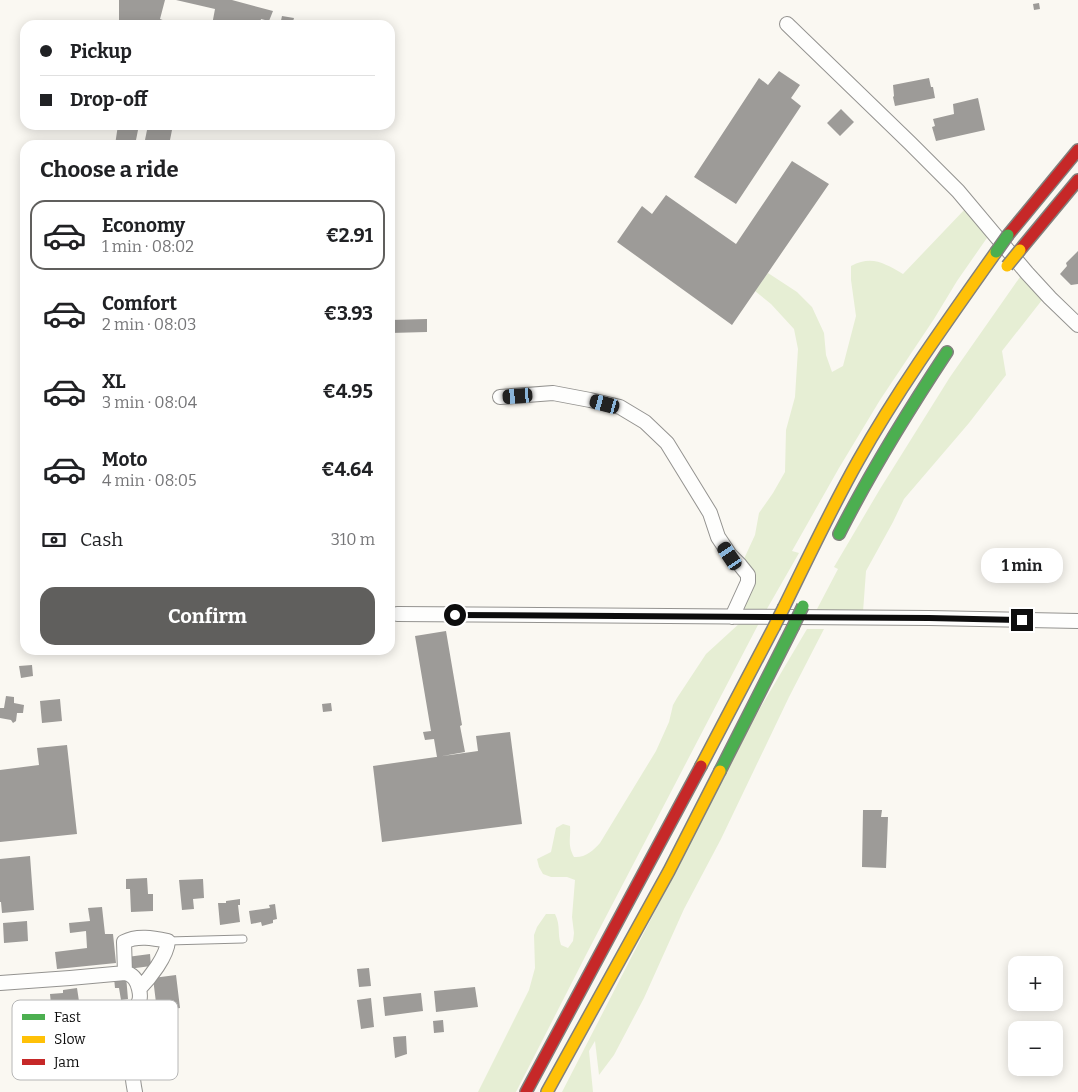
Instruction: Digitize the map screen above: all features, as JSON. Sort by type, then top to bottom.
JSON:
[{"type":"highway","points":[[526,1092],[649,866],[774,627],[840,491],[876,428],[996,252],[1078,150]]},
{"type":"highway","points":[[1004,270],[1078,180]]},
{"type":"highway","points":[[832,548],[856,498],[895,432],[953,342]]},
{"type":"highway","points":[[547,1092],[669,872],[794,628],[805,602]]},
{"type":"street","points":[[787,24],[958,191],[1027,273],[1078,325]]},
{"type":"street","points":[[500,397],[553,393],[620,407],[645,422],[667,443],[710,513],[718,537],[730,556],[748,575],[748,582],[732,617]]},
{"type":"street","points":[[397,614],[1078,621]]},
{"type":"street","points":[[125,972],[124,942],[131,938],[151,938],[168,941],[168,947],[164,954],[148,980],[139,989]]},
{"type":"street","points":[[0,983],[125,972],[130,973],[134,977],[139,989],[140,1000]]},
{"type":"lane","points":[[168,941],[243,939]]},
{"type":"green space","points":[[966,208],[989,235],[880,400],[839,468],[792,551],[799,553],[764,614],[738,612],[743,561],[755,535],[759,513],[785,472],[786,430],[795,397],[798,349],[794,329],[771,304],[755,291],[768,273],[797,292],[812,307],[824,333],[826,355],[832,372],[843,366],[856,316],[851,266],[865,261],[872,261],[884,264],[903,274]]},
{"type":"green space","points":[[1020,277],[1042,300],[1002,351],[1006,375],[969,423],[904,499],[866,571],[863,612],[816,611],[838,569],[834,567],[880,489],[950,377]]},
{"type":"green space","points":[[741,622],[759,623],[516,1092],[478,1092],[529,990],[535,968],[534,935],[546,914],[555,914],[561,945],[568,948],[573,941],[572,917],[575,880],[543,874],[537,859],[551,852],[556,828],[563,824],[570,826],[570,845],[574,857],[582,856],[595,849],[656,751],[677,698],[706,654]]},
{"type":"green space","points":[[807,629],[824,629],[721,839],[684,909],[644,998],[614,1055],[599,1075],[595,1041],[589,1051],[593,1092],[562,1092],[756,715]]},
{"type":"building","points":[[119,0],[165,0],[160,19],[163,20],[119,20]]},
{"type":"building","points":[[176,0],[232,0],[273,11],[269,20],[213,20],[215,9]]},
{"type":"building","points":[[1039,3],[1040,9],[1034,10],[1033,4]]},
{"type":"building","points":[[282,16],[294,18],[293,20],[281,20]]},
{"type":"building","points":[[779,71],[800,85],[791,98],[801,106],[736,204],[694,177],[759,78],[768,85]]},
{"type":"building","points":[[929,78],[935,98],[895,106],[893,85]]},
{"type":"building","points":[[978,98],[985,130],[936,141],[932,127],[935,126],[933,119],[954,114],[953,104]]},
{"type":"building","points":[[841,109],[854,122],[840,136],[827,123]]},
{"type":"building","points":[[117,130],[138,130],[136,140],[116,140]]},
{"type":"building","points":[[147,130],[172,130],[170,140],[145,140]]},
{"type":"building","points":[[792,161],[829,184],[732,325],[617,242],[642,206],[652,214],[666,195],[736,244]]},
{"type":"building","points":[[1078,251],[1078,284],[1071,285],[1060,274],[1067,266],[1066,263]]},
{"type":"building","points":[[427,319],[427,332],[395,333],[395,320]]},
{"type":"building","points":[[446,631],[465,752],[437,757],[434,739],[425,740],[423,732],[431,731],[415,636]]},
{"type":"building","points":[[32,665],[33,676],[21,678],[19,666]]},
{"type":"building","points":[[6,696],[14,697],[14,703],[24,705],[23,713],[17,713],[16,721],[13,723],[11,720],[0,718],[0,708],[4,708]]},
{"type":"building","points":[[60,699],[62,721],[42,723],[40,701]]},
{"type":"building","points":[[331,703],[332,711],[323,712],[322,704]]},
{"type":"building","points":[[510,732],[522,824],[382,842],[373,766],[478,751],[476,736]]},
{"type":"building","points":[[67,745],[77,834],[0,842],[0,770],[39,765],[37,748]]},
{"type":"building","points":[[863,810],[882,810],[881,817],[888,817],[886,868],[862,867]]},
{"type":"building","points":[[30,856],[34,910],[2,913],[0,902],[0,859]]},
{"type":"building","points":[[147,878],[148,894],[153,894],[153,911],[131,912],[130,889],[126,889],[126,879]]},
{"type":"building","points":[[203,879],[204,898],[193,899],[194,909],[182,910],[179,880]]},
{"type":"building","points":[[240,899],[240,905],[238,905],[240,922],[220,925],[218,903]]},
{"type":"building","points":[[275,904],[277,919],[273,920],[273,923],[262,926],[261,922],[251,924],[249,911],[270,908],[269,905]]},
{"type":"building","points":[[102,907],[105,934],[113,934],[116,963],[57,969],[55,952],[87,948],[86,931],[70,933],[69,923],[90,921],[88,908]]},
{"type":"building","points":[[27,921],[28,941],[4,943],[3,923]]},
{"type":"building","points":[[150,954],[151,966],[128,969],[127,957]]},
{"type":"building","points":[[369,968],[371,986],[359,987],[357,969]]},
{"type":"building","points":[[176,975],[180,1008],[178,1008],[178,1000],[156,1000],[153,978]]},
{"type":"building","points":[[126,976],[128,999],[121,1000],[119,988],[115,988],[114,978]]},
{"type":"building","points":[[475,987],[478,1007],[436,1012],[434,991]]},
{"type":"building","points":[[77,988],[79,1000],[51,1000],[50,994],[63,993],[63,990]]},
{"type":"building","points":[[421,993],[423,1011],[385,1016],[383,997]]},
{"type":"building","points":[[371,998],[374,1027],[361,1029],[357,1000]]},
{"type":"building","points":[[443,1020],[444,1032],[434,1033],[433,1021]]},
{"type":"building","points":[[406,1036],[407,1054],[395,1058],[393,1037]]},
{"type":"traffic: fast","points":[[996,252],[1008,235]]},
{"type":"traffic: fast","points":[[839,534],[890,442],[947,352]]},
{"type":"traffic: fast","points":[[793,627],[803,606]]},
{"type":"traffic: fast","points":[[720,771],[793,627]]},
{"type":"traffic: slow","points":[[1007,266],[1020,250]]},
{"type":"traffic: slow","points":[[784,607],[838,497],[890,407],[996,252]]},
{"type":"traffic: slow","points":[[774,627],[784,607]]},
{"type":"traffic: slow","points":[[701,766],[774,627]]},
{"type":"traffic: slow","points":[[547,1092],[669,871],[720,771]]},
{"type":"traffic: jam","points":[[1008,235],[1078,150]]},
{"type":"traffic: jam","points":[[1020,250],[1078,180]]},
{"type":"traffic: jam","points":[[526,1092],[701,766]]},
{"type":"route","points":[[455,615],[1022,620]]}]
